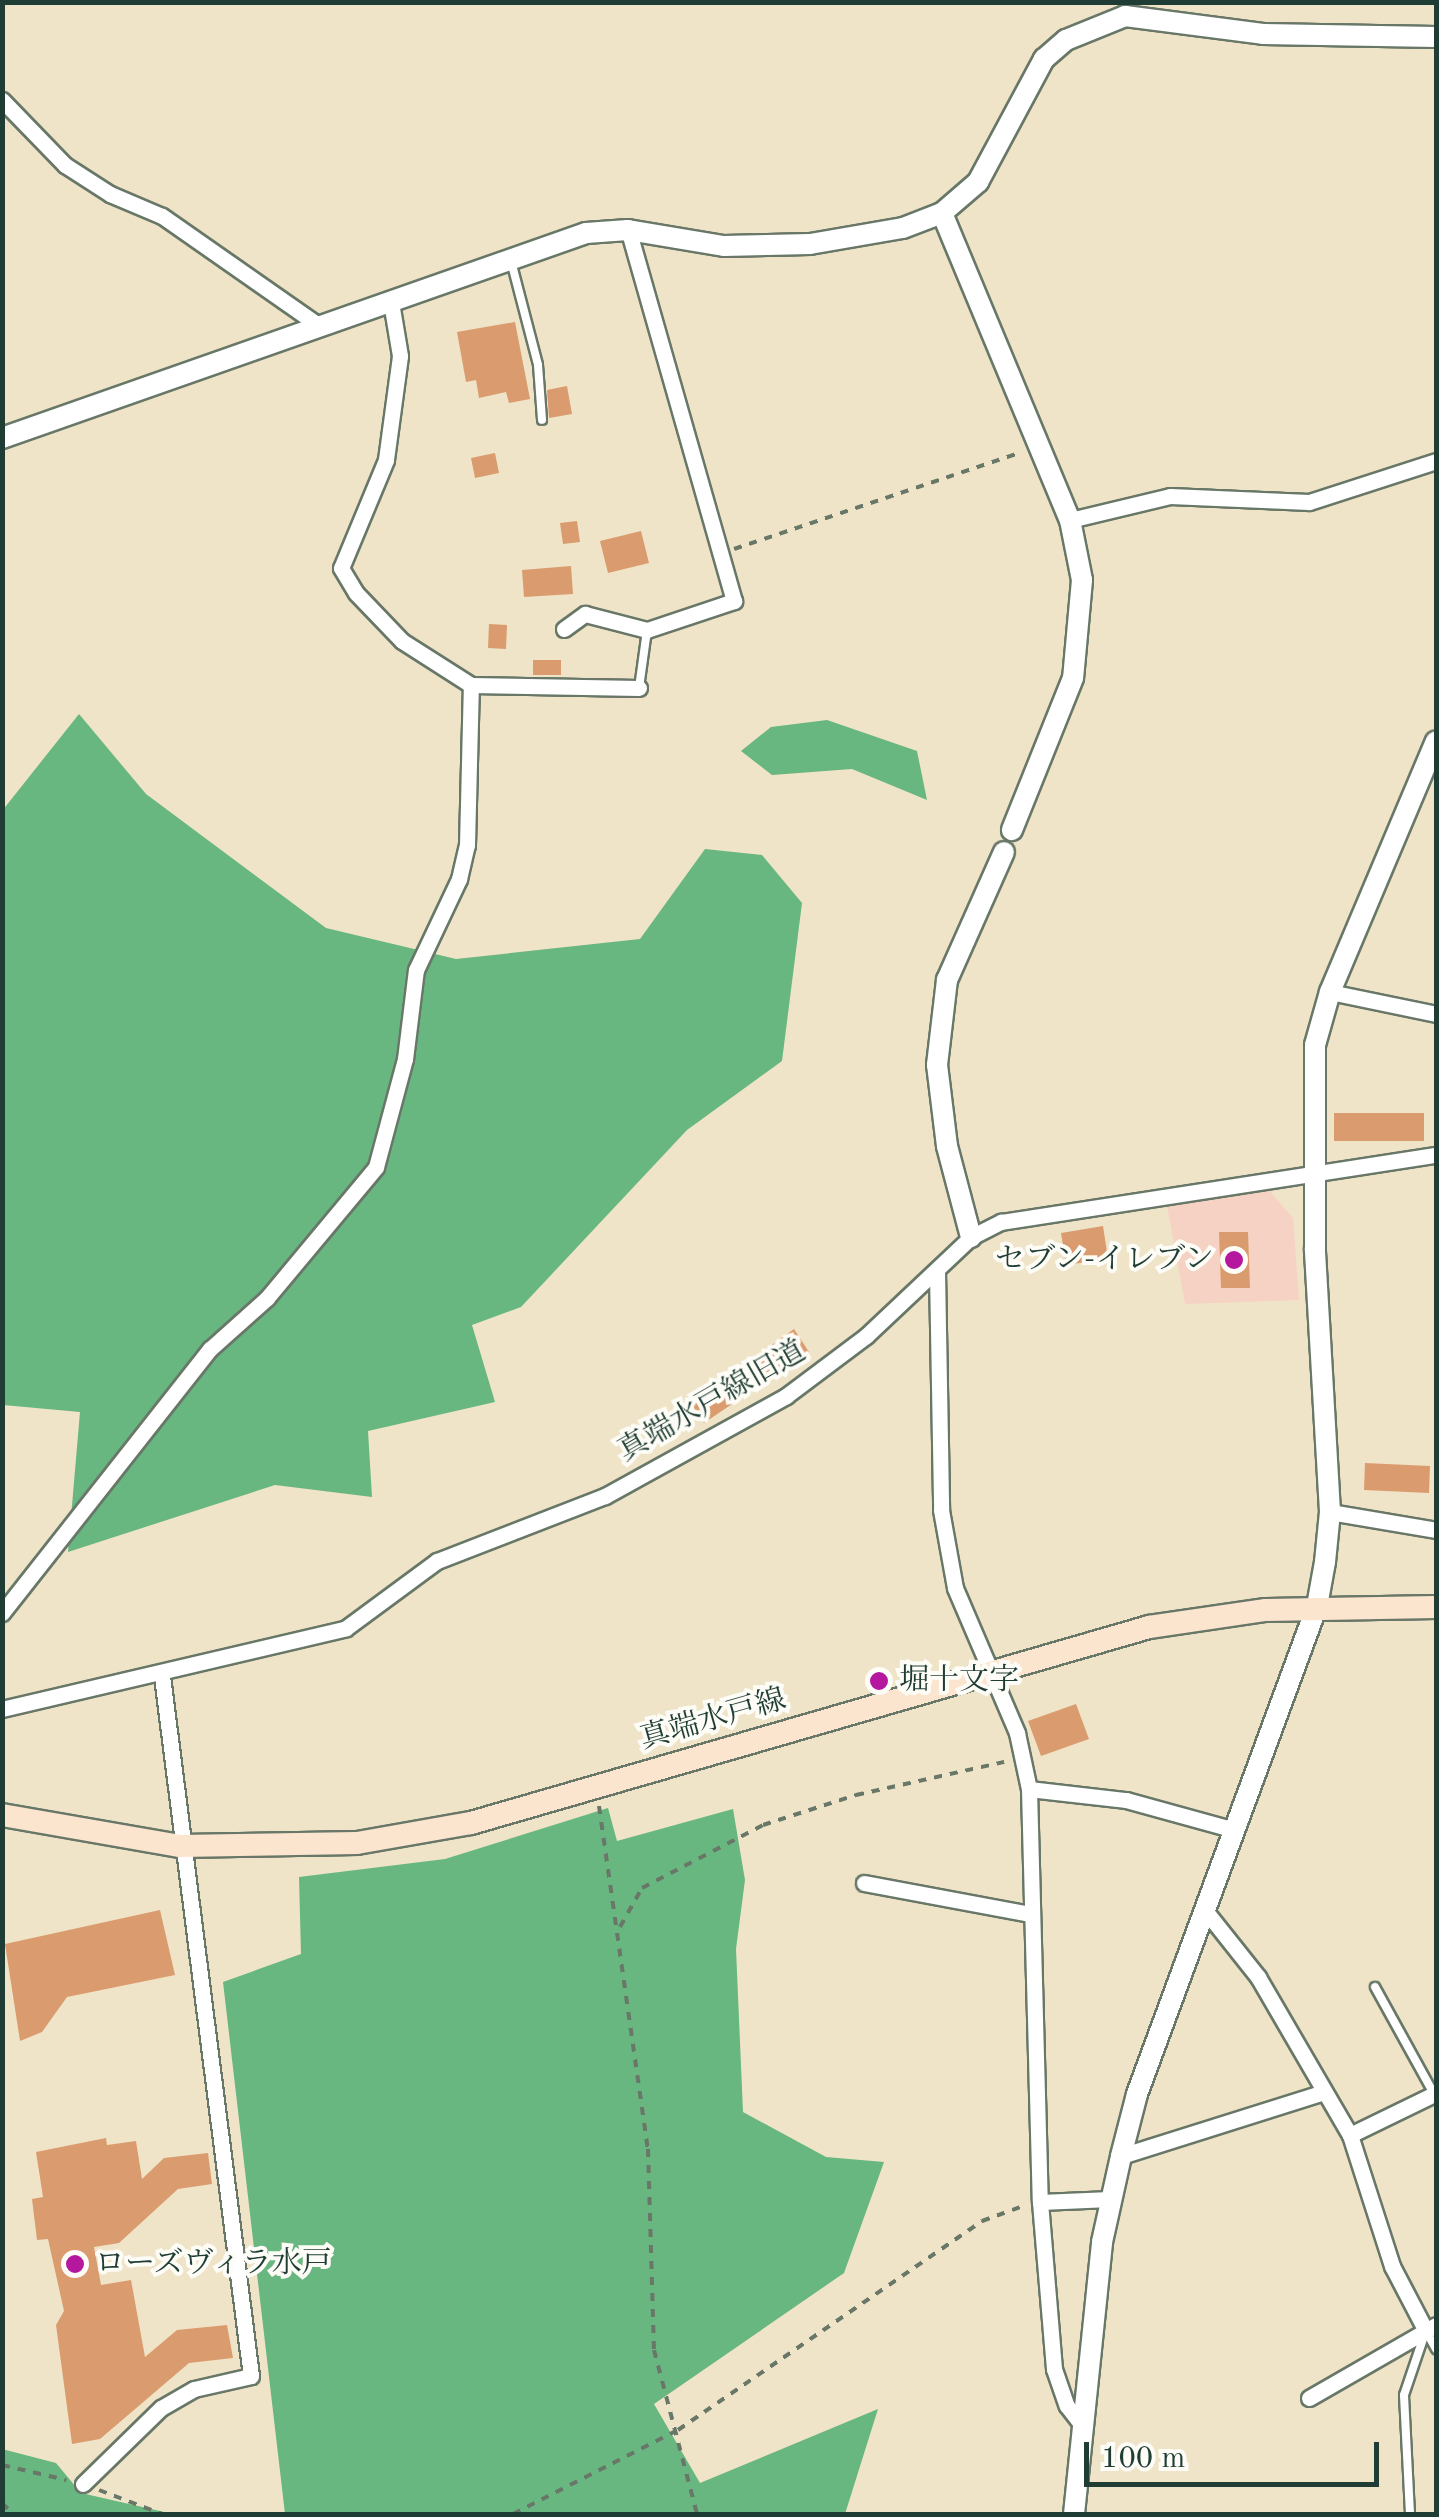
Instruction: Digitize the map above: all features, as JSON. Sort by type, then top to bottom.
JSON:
[{"type":"main road","name":"真端水戸線","points":[[2,1815],[180,1846],[357,1843],[471,1823],[992,1668],[1148,1627],[1317,1606],[1436,1608]]},
{"type":"street","points":[[1095,2],[1096,24]]},
{"type":"street","points":[[2,438],[586,233],[628,230],[724,246],[810,244],[903,228],[942,213],[996,156],[1044,59],[1096,24],[1125,16],[1263,34],[1436,37]]},
{"type":"street","points":[[2,100],[65,165],[110,194],[162,216],[321,327]]},
{"type":"street","points":[[942,213],[1070,520],[1082,580],[1081,647],[1012,830]]},
{"type":"street","points":[[564,629],[585,614],[647,630],[734,602],[628,230]]},
{"type":"street","points":[[391,302],[400,356],[386,460],[341,568],[402,641],[471,686],[639,688]]},
{"type":"street","points":[[1070,520],[1170,496],[1309,502],[1436,461]]},
{"type":"street","points":[[2,1613],[210,1349],[267,1298],[376,1167],[405,1059],[416,970],[458,879],[466,845],[471,686]]},
{"type":"street","points":[[1074,2514],[1081,2424],[1110,2199],[1121,2156],[1204,1909],[1317,1606],[1330,1512],[1314,1170],[1315,1045],[1330,992],[1436,742]]},
{"type":"street","points":[[971,1236],[942,1120],[936,1065],[947,980],[1004,852]]},
{"type":"street","points":[[1330,992],[1436,1014]]},
{"type":"street","name":"真端水戸線旧道","points":[[2,1709],[162,1676],[346,1628],[436,1561],[605,1496],[786,1396],[866,1336],[971,1236],[1039,1212],[1436,1154]]},
{"type":"street","points":[[937,1272],[940,1510],[955,1588],[992,1668],[1024,1758],[1040,2202],[1054,2369],[1067,2406],[1081,2424]]},
{"type":"street","points":[[1330,1512],[1436,1530]]},
{"type":"street","points":[[83,2484],[161,2408],[194,2389],[251,2376],[180,1846],[162,1676]]},
{"type":"street","points":[[1028,1790],[1126,1800],[1235,1830]]},
{"type":"street","points":[[864,1883],[1030,1914]]},
{"type":"street","points":[[1204,1909],[1258,1976],[1320,2094],[1350,2136],[1392,2266],[1431,2328],[1308,2398]]},
{"type":"street","points":[[1121,2156],[1320,2094]]},
{"type":"street","points":[[1350,2136],[1436,2094]]},
{"type":"street","points":[[1040,2202],[1110,2199]]},
{"type":"lane","points":[[510,257],[538,365],[542,420]]},
{"type":"lane","points":[[639,688],[647,630]]},
{"type":"lane","points":[[1375,1987],[1436,2094]]},
{"type":"lane","points":[[1431,2328],[1436,2350]]},
{"type":"lane","points":[[1410,2514],[1404,2395],[1431,2328]]},
{"type":"path","points":[[720,554],[1039,446]]},
{"type":"path","points":[[620,1927],[642,1888],[763,1825],[856,1795],[1024,1758]]},
{"type":"path","points":[[594,1786],[620,1927],[652,2194],[650,2322],[697,2514]]},
{"type":"path","points":[[514,2514],[678,2430],[982,2221],[1040,2202]]},
{"type":"path","points":[[2,2503],[13,2514]]},
{"type":"shaded area","points":[[1266,1187],[1293,1218],[1299,1300],[1185,1304],[1166,1200]]},
{"type":"green space","points":[[79,714],[146,794],[326,928],[456,959],[640,939],[705,849],[762,855],[802,903],[782,1061],[687,1130],[521,1307],[472,1325],[495,1402],[368,1431],[372,1497],[275,1485],[68,1552],[80,1412],[3,1405],[2,811]]},
{"type":"green space","points":[[827,720],[917,751],[927,800],[852,769],[772,775],[741,751],[771,727]]},
{"type":"green space","points":[[608,1808],[617,1841],[733,1809],[745,1880],[736,1949],[743,2112],[826,2157],[884,2162],[844,2273],[654,2404],[700,2483],[878,2409],[845,2514],[285,2514],[223,1982],[301,1954],[299,1877],[445,1859]]},
{"type":"green space","points":[[2,2449],[56,2463],[81,2493],[173,2514],[3,2514]]},
{"type":"building","points":[[515,322],[530,399],[509,403],[506,392],[479,398],[476,380],[466,382],[457,332]]},
{"type":"building","points":[[567,386],[572,414],[549,418],[547,390]]},
{"type":"building","points":[[495,453],[499,473],[475,478],[471,458]]},
{"type":"building","points":[[577,521],[580,542],[563,544],[560,523]]},
{"type":"building","points":[[641,531],[649,563],[608,573],[600,541]]},
{"type":"building","points":[[571,566],[573,594],[524,597],[522,570]]},
{"type":"building","points":[[489,624],[507,625],[506,649],[488,648]]},
{"type":"building","points":[[533,660],[561,660],[561,675],[533,675]]},
{"type":"building","points":[[1334,1113],[1424,1113],[1424,1141],[1334,1141]]},
{"type":"building","points":[[1103,1226],[1108,1259],[1066,1265],[1061,1233]]},
{"type":"building","name":"セブン-イレブン","points":[[1219,1232],[1248,1232],[1250,1288],[1221,1288]]},
{"type":"building","points":[[794,1329],[809,1352],[704,1423],[691,1403]]},
{"type":"building","points":[[1365,1463],[1430,1466],[1429,1493],[1364,1490]]},
{"type":"building","points":[[1076,1704],[1089,1739],[1041,1756],[1028,1721]]},
{"type":"building","points":[[160,1910],[175,1975],[67,1997],[42,2032],[20,2041],[5,1944]]},
{"type":"building","name":"ローズヴィラ水戸","points":[[106,2138],[107,2145],[136,2141],[142,2179],[164,2158],[208,2153],[212,2184],[178,2189],[119,2243],[94,2247],[101,2285],[131,2280],[145,2357],[177,2330],[227,2325],[233,2358],[189,2363],[100,2439],[72,2444],[56,2325],[64,2311],[48,2239],[37,2240],[32,2199],[43,2197],[36,2152]]},
{"type":"place","name":"セブン-イレブン","points":[[1234,1260]]},
{"type":"place","name":"堀十文字","points":[[879,1681]]},
{"type":"place","name":"ローズヴィラ水戸","points":[[75,2264]]}]
